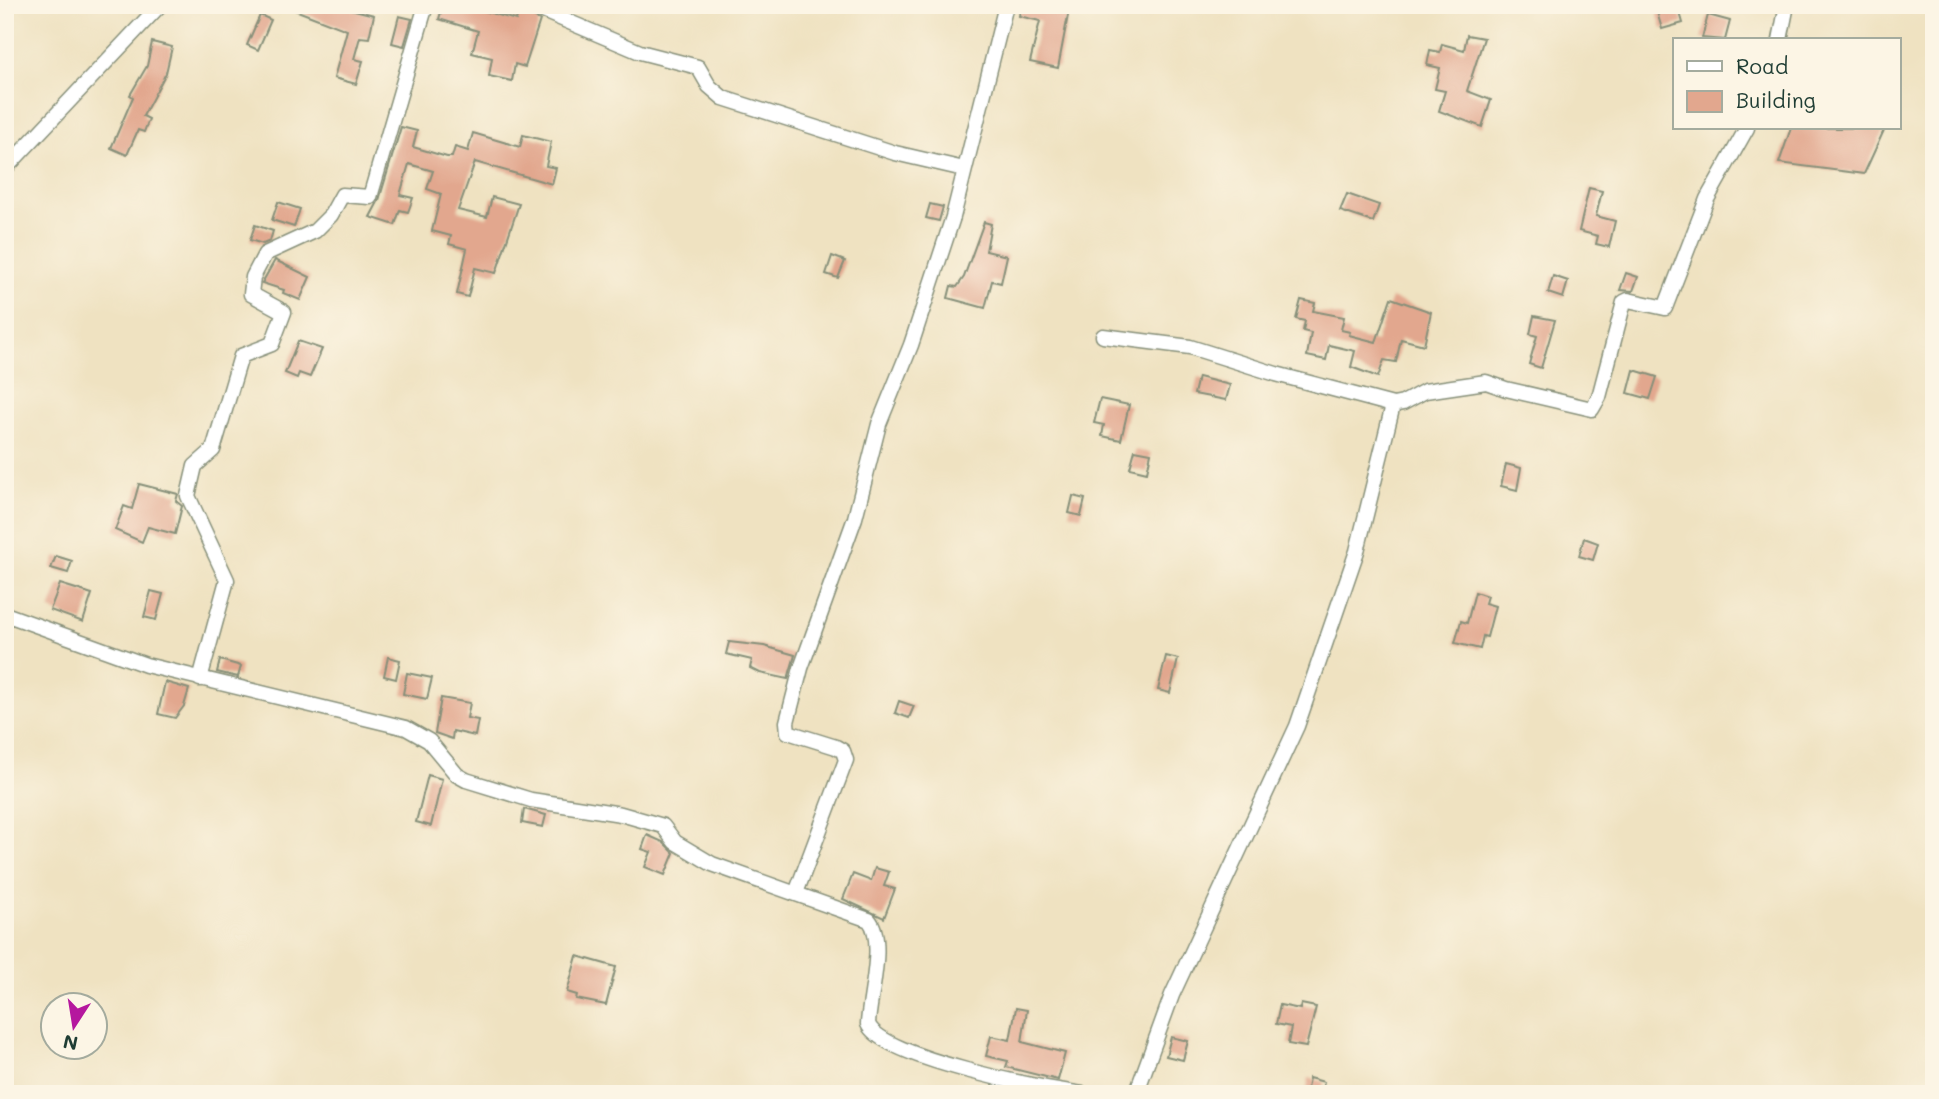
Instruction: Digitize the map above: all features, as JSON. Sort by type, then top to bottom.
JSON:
[{"type":"street","points":[[5,169],[160,5]]},
{"type":"street","points":[[200,679],[227,580],[188,496],[195,466],[213,450],[241,356],[272,344],[280,328],[284,312],[251,294],[253,277],[265,254],[292,239],[315,231],[331,215],[342,195],[370,197],[426,5]]},
{"type":"street","points":[[529,5],[627,48],[698,67],[709,86],[723,98],[895,153],[964,169]]},
{"type":"street","points":[[796,892],[846,760],[843,751],[836,747],[788,732],[788,717],[810,641],[855,519],[879,424],[911,345],[953,217],[1006,5]]},
{"type":"street","points":[[1780,38],[1787,5]]},
{"type":"street","points":[[1103,336],[1190,347],[1276,374],[1393,405],[1403,403],[1425,391],[1486,382],[1592,409],[1599,397],[1623,302],[1628,300],[1665,309],[1668,305],[1672,285],[1707,199],[1746,130]]},
{"type":"street","points":[[1136,1094],[1172,995],[1297,726],[1357,551],[1393,405]]},
{"type":"street","points":[[5,614],[97,649],[200,679],[406,728],[429,741],[457,775],[466,780],[531,800],[621,814],[663,826],[675,842],[712,864],[864,917],[873,924],[876,951],[868,1024],[872,1034],[894,1046],[982,1076],[1082,1094]]},
{"type":"building","points":[[282,5],[335,5],[374,15],[369,38],[360,37],[354,59],[363,61],[356,84],[334,78],[347,30]]},
{"type":"building","points":[[443,5],[463,5],[516,20],[519,11],[540,20],[525,67],[515,64],[512,81],[489,76],[492,58],[472,53],[478,31],[439,19]]},
{"type":"building","points":[[1021,5],[1046,5],[1069,10],[1058,68],[1030,62],[1040,21],[1019,16]]},
{"type":"building","points":[[1678,6],[1683,23],[1662,29],[1657,12]]},
{"type":"building","points":[[260,15],[271,20],[258,50],[247,45]]},
{"type":"building","points":[[1708,15],[1730,21],[1726,38],[1702,38]]},
{"type":"building","points":[[399,16],[412,19],[404,46],[392,43]]},
{"type":"building","points":[[1467,35],[1484,38],[1467,91],[1491,100],[1482,127],[1439,111],[1445,91],[1435,89],[1440,68],[1427,65],[1430,50],[1440,52],[1442,44],[1464,50]]},
{"type":"building","points":[[152,42],[172,47],[166,73],[143,116],[149,119],[144,132],[138,130],[127,155],[111,148],[133,97],[130,95],[147,66]]},
{"type":"building","points":[[401,127],[417,131],[413,147],[447,157],[452,157],[455,147],[468,151],[473,133],[520,147],[523,135],[551,142],[546,166],[556,168],[552,184],[475,162],[458,210],[487,217],[492,197],[519,204],[496,273],[475,268],[468,297],[457,294],[467,249],[449,244],[451,236],[432,231],[441,194],[427,189],[433,171],[409,164],[400,195],[413,198],[408,212],[400,210],[395,225],[370,217],[379,200]]},
{"type":"building","points":[[1790,130],[1884,130],[1864,174],[1779,163]]},
{"type":"building","points":[[1589,188],[1602,191],[1596,216],[1615,221],[1609,247],[1596,244],[1598,236],[1579,231]]},
{"type":"building","points":[[1347,194],[1379,205],[1373,222],[1340,211]]},
{"type":"building","points":[[278,202],[300,209],[294,227],[272,220]]},
{"type":"building","points":[[930,204],[943,207],[939,221],[926,218]]},
{"type":"building","points":[[984,222],[991,224],[986,251],[1007,256],[1001,283],[992,281],[985,308],[948,298],[951,286],[957,287],[964,277]]},
{"type":"building","points":[[255,225],[273,231],[270,241],[263,244],[250,240]]},
{"type":"building","points":[[832,256],[845,261],[838,278],[826,274]]},
{"type":"building","points":[[275,260],[310,277],[300,300],[283,293],[284,290],[262,283]]},
{"type":"building","points":[[1626,273],[1638,277],[1633,291],[1620,290]]},
{"type":"building","points":[[1553,276],[1568,281],[1563,298],[1548,293]]},
{"type":"building","points":[[1391,298],[1431,312],[1424,345],[1401,339],[1396,362],[1384,360],[1378,377],[1351,367],[1355,351],[1329,345],[1326,360],[1307,356],[1311,333],[1303,331],[1305,321],[1296,319],[1301,300],[1315,303],[1313,311],[1344,317],[1341,330],[1350,332],[1349,335],[1376,342]]},
{"type":"building","points":[[1534,316],[1555,320],[1541,368],[1529,364],[1537,336],[1530,334]]},
{"type":"building","points":[[298,341],[322,349],[310,377],[299,373],[297,378],[285,373]]},
{"type":"building","points":[[1634,370],[1657,377],[1650,399],[1628,393]]},
{"type":"building","points":[[1198,377],[1230,385],[1226,400],[1194,394]]},
{"type":"building","points":[[1100,399],[1129,405],[1121,440],[1102,436],[1104,425],[1094,423]]},
{"type":"building","points":[[1135,450],[1151,453],[1147,472],[1130,468]]},
{"type":"building","points":[[1506,464],[1521,468],[1517,490],[1501,486]]},
{"type":"building","points":[[139,484],[178,494],[176,501],[182,506],[175,534],[148,527],[142,542],[115,530],[124,506],[132,509]]},
{"type":"building","points":[[1073,496],[1085,499],[1081,516],[1069,513]]},
{"type":"building","points":[[1584,538],[1598,543],[1593,560],[1579,556]]},
{"type":"building","points":[[56,556],[72,561],[68,573],[51,568]]},
{"type":"building","points":[[60,584],[92,594],[83,622],[50,610]]},
{"type":"building","points":[[151,591],[163,594],[156,620],[144,617]]},
{"type":"building","points":[[1475,592],[1487,596],[1485,603],[1495,606],[1487,637],[1483,636],[1480,649],[1455,643],[1461,621],[1467,623]]},
{"type":"building","points":[[729,642],[764,646],[795,655],[788,679],[760,673],[750,668],[752,660],[726,654]]},
{"type":"building","points":[[1166,656],[1178,659],[1170,693],[1158,690]]},
{"type":"building","points":[[388,657],[400,660],[396,679],[384,676]]},
{"type":"building","points":[[220,660],[241,666],[238,677],[217,672]]},
{"type":"building","points":[[407,673],[432,678],[427,699],[403,694]]},
{"type":"building","points":[[165,682],[189,689],[184,706],[175,718],[158,714]]},
{"type":"building","points":[[441,698],[470,703],[467,718],[478,720],[475,736],[453,731],[452,739],[435,733]]},
{"type":"building","points":[[899,701],[914,706],[909,718],[895,713]]},
{"type":"building","points":[[428,775],[442,779],[431,826],[416,822]]},
{"type":"building","points":[[524,809],[546,815],[543,827],[522,823]]},
{"type":"building","points":[[647,835],[663,842],[674,853],[665,875],[645,867],[651,852],[642,849]]},
{"type":"building","points":[[875,868],[889,872],[884,886],[895,889],[884,918],[843,899],[853,874],[871,881]]},
{"type":"building","points":[[577,956],[616,967],[606,1005],[576,999],[577,995],[567,992]]},
{"type":"building","points":[[1301,1004],[1316,1007],[1306,1047],[1288,1044],[1291,1027],[1276,1024],[1280,1005],[1300,1009]]},
{"type":"building","points":[[1016,1008],[1027,1010],[1022,1042],[1065,1053],[1058,1080],[1006,1067],[1008,1061],[986,1056],[991,1036],[1010,1040]]},
{"type":"building","points":[[1171,1037],[1188,1041],[1183,1060],[1166,1056]]},
{"type":"building","points":[[1309,1078],[1324,1082],[1322,1094],[1306,1094]]}]
